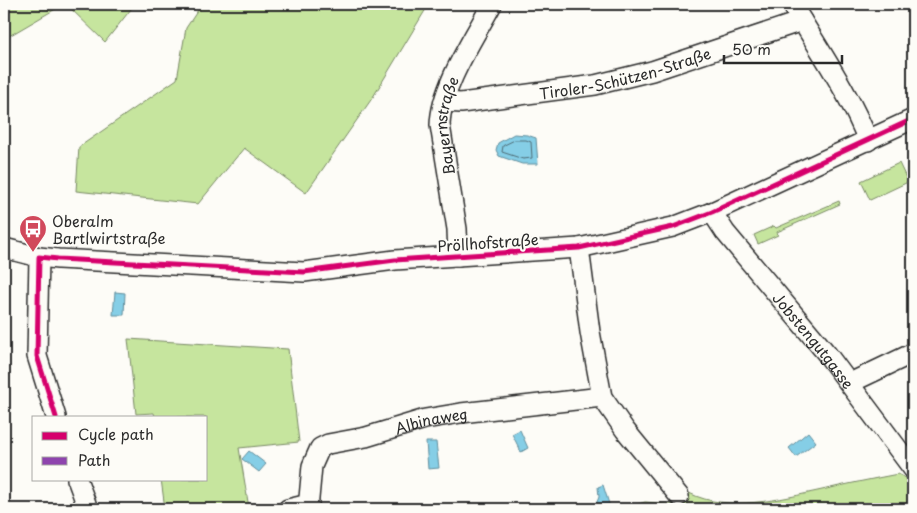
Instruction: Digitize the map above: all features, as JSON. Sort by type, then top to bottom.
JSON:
[{"type":"street","name":"Bayernstraße","points":[[458,256],[457,229],[440,125],[440,114],[450,83],[492,4]]},
{"type":"street","points":[[792,4],[863,127],[868,141]]},
{"type":"street","name":"Tiroler-Schützen-Straße","points":[[444,102],[461,103],[595,85],[652,71],[802,21]]},
{"type":"street","name":"Pröllhofstraße","points":[[4,248],[40,257],[58,259],[304,272],[395,260],[579,248],[673,227],[712,212],[913,119]]},
{"type":"street","name":"Jobstengutgasse","points":[[712,212],[725,232],[850,383],[913,469]]},
{"type":"street","points":[[579,248],[595,365],[602,398],[624,430],[679,496]]},
{"type":"street","points":[[40,257],[37,356],[56,416]]},
{"type":"street","points":[[850,383],[913,353]]},
{"type":"street","name":"Albinaweg","points":[[288,509],[308,506],[312,466],[320,448],[328,444],[366,437],[425,419],[461,413],[602,398]]},
{"type":"street","points":[[77,480],[88,509]]},
{"type":"green space","points":[[4,4],[64,4],[4,39]]},
{"type":"green space","points":[[66,4],[135,4],[105,42]]},
{"type":"green space","points":[[202,4],[429,4],[373,97],[306,193],[244,148],[198,204],[76,191],[79,147],[177,79],[186,28]]},
{"type":"green space","points":[[899,163],[908,182],[870,200],[861,181]]},
{"type":"green space","points":[[839,201],[840,204],[777,232],[778,235],[758,244],[754,235],[774,226],[776,228]]},
{"type":"green space","points":[[128,339],[288,349],[299,442],[239,448],[248,502],[256,509],[165,509],[161,480],[208,480],[208,416],[136,414]]},
{"type":"green space","points":[[898,474],[910,480],[913,479],[913,509],[622,509],[645,502],[676,505],[683,503],[689,493],[704,499],[721,502],[738,503],[772,500]]},
{"type":"water","points":[[514,134],[536,138],[538,164],[522,164],[499,156],[496,150],[498,143]]},
{"type":"water","points":[[115,292],[125,293],[124,315],[113,315]]},
{"type":"water","points":[[520,430],[528,448],[521,452],[512,434]]},
{"type":"water","points":[[808,432],[816,442],[796,457],[789,448]]},
{"type":"water","points":[[426,442],[436,442],[439,468],[428,469]]},
{"type":"water","points":[[249,451],[266,464],[259,472],[242,459]]},
{"type":"water","points":[[603,485],[610,507],[597,509],[595,507],[599,497],[598,487]]},
{"type":"marked path","points":[[901,509],[911,507],[913,504]]},
{"type":"cycle path","points":[[56,416],[37,356],[39,257],[304,272],[395,260],[579,248],[673,227],[712,212],[913,119]]},
{"type":"place","name":"Oberalm Bartlwirtstraße","points":[[33,253]]}]
